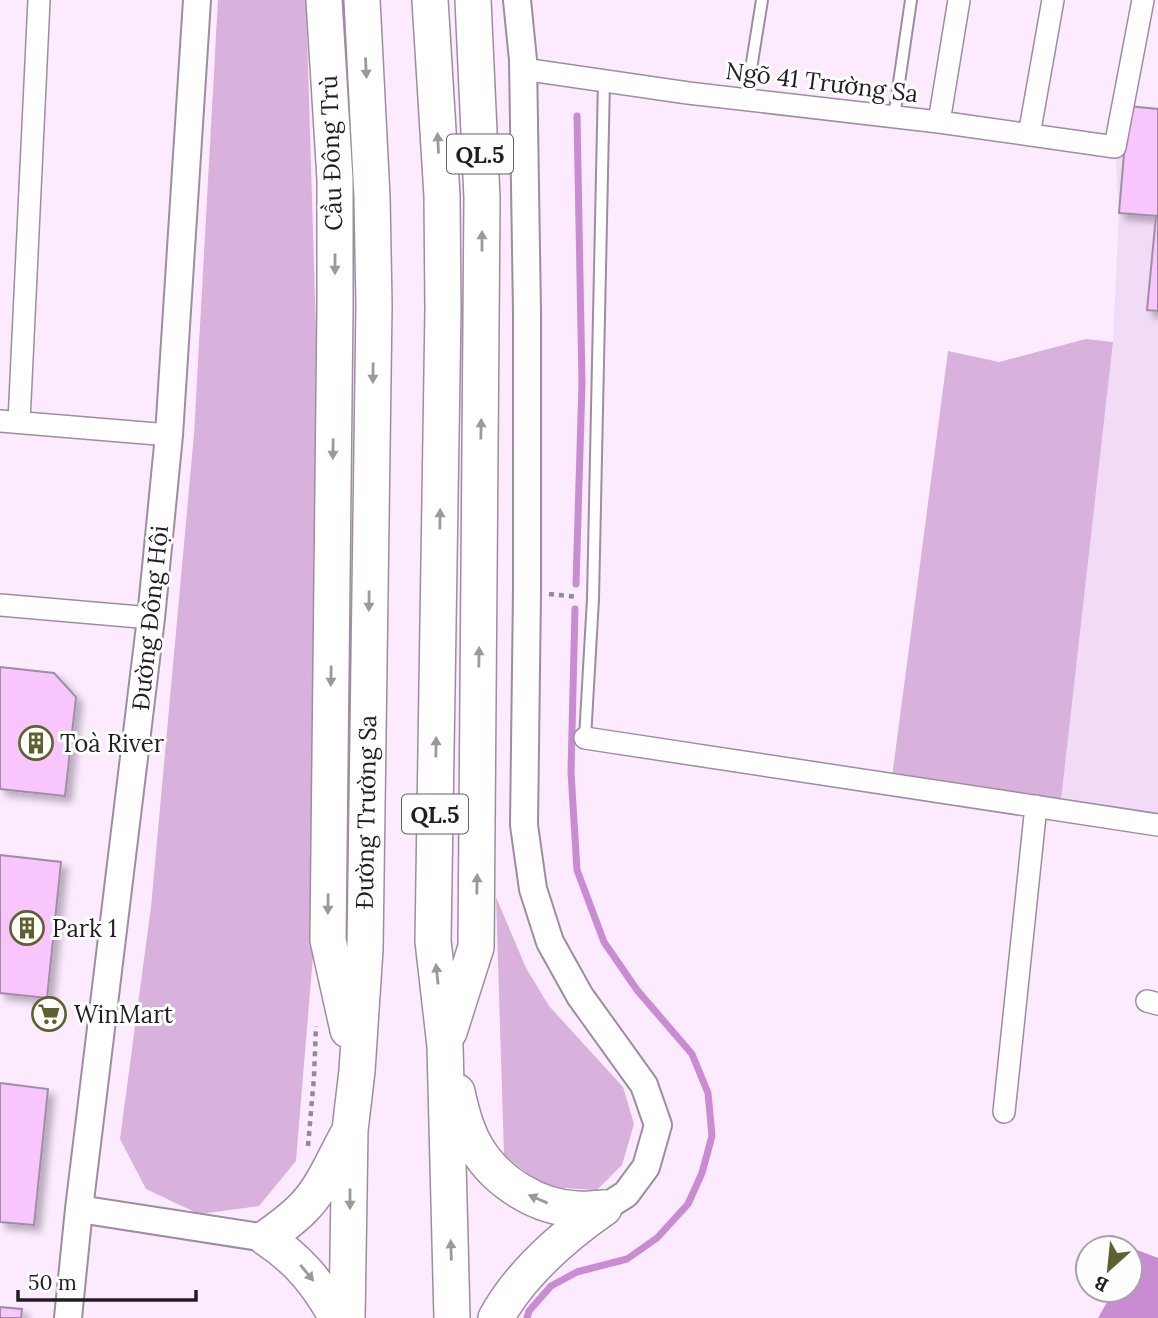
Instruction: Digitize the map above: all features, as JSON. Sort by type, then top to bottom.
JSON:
[{"type":"highway","name":"Cầu Đông Trù","points":[[324,0],[335,178],[328,940],[357,1071]]},
{"type":"highway","name":"Cầu Đông Trù","points":[[362,0],[372,197],[374,305]]},
{"type":"highway","name":"QL.5","points":[[430,0],[442,196],[443,309],[433,941],[445,1046],[452,1318]]},
{"type":"highway","name":"QL.5","points":[[445,1046],[476,947],[482,198],[473,0]]},
{"type":"highway","name":"Đường Trường Sa","points":[[346,1318],[350,1130],[357,1071],[365,949],[374,305]]},
{"type":"highway","points":[[445,1046],[469,1131],[477,1150],[495,1171],[517,1190],[548,1203],[575,1209],[604,1208]]},
{"type":"highway","points":[[337,1318],[305,1270],[288,1253],[266,1238],[307,1204],[323,1181],[350,1130]]},
{"type":"highway","points":[[496,1318],[525,1278],[547,1254],[575,1228],[604,1208]]},
{"type":"street","points":[[39,0],[9,422],[169,435]]},
{"type":"street","name":"Đường Đông Hội","points":[[68,1318],[151,618],[169,435],[197,0]]},
{"type":"street","points":[[517,0],[523,69],[527,312],[524,825],[533,889],[550,942],[580,996],[644,1085],[658,1125],[646,1167],[626,1194],[604,1208]]},
{"type":"street","points":[[939,122],[959,0]]},
{"type":"street","points":[[1029,135],[1053,0]]},
{"type":"street","name":"Ngõ 41 Trường Sa","points":[[523,69],[688,93],[939,122],[1115,147],[1143,0]]},
{"type":"street","points":[[0,605],[151,618]]},
{"type":"street","points":[[585,738],[1158,825]]},
{"type":"street","points":[[1004,1112],[1037,806]]},
{"type":"street","points":[[79,1209],[266,1238]]},
{"type":"lane","points":[[746,100],[762,0]]},
{"type":"lane","points":[[894,117],[911,0]]},
{"type":"lane","points":[[585,738],[593,599],[604,79]]},
{"type":"path","points":[[527,592],[593,599]]},
{"type":"shaded area","points":[[218,0],[306,0],[316,331],[313,956],[296,1161],[259,1206],[199,1214],[146,1189],[120,1139],[151,907],[194,434]]},
{"type":"shaded area","points":[[1158,109],[1158,825],[1060,809],[1113,342],[1119,213],[1115,147]]},
{"type":"shaded area","points":[[1086,339],[1113,342],[1060,809],[891,785],[948,351],[999,362]]},
{"type":"shaded area","points":[[496,897],[526,968],[549,1006],[623,1087],[634,1124],[622,1165],[597,1190],[545,1187],[504,1155]]},
{"type":"shaded area","points":[[1144,1253],[1158,1258],[1158,1318],[1098,1318],[1106,1304],[1144,1304]]},
{"type":"building","points":[[1128,106],[1158,109],[1158,216],[1119,213]]},
{"type":"building","points":[[1158,216],[1158,311],[1147,310]]},
{"type":"building","name":"Toà River","points":[[0,667],[54,673],[76,697],[65,796],[0,789]]},
{"type":"building","name":"Park 1","points":[[0,855],[61,862],[47,998],[0,993]]},
{"type":"building","points":[[0,1083],[48,1089],[34,1225],[0,1222]]},
{"type":"building","points":[[0,1307],[22,1309],[21,1318],[0,1318]]},
{"type":"waterway","points":[[576,584],[582,383],[577,116]]},
{"type":"waterway","points":[[527,1318],[529,1311],[551,1286],[577,1272],[627,1259],[657,1238],[688,1204],[702,1173],[712,1136],[708,1093],[692,1054],[637,990],[604,942],[577,870],[571,772],[575,609]]},
{"type":"place","name":"Toà River","points":[[36,743]]},
{"type":"place","name":"Park 1","points":[[27,928]]},
{"type":"place","name":"WinMart","points":[[49,1014]]}]
